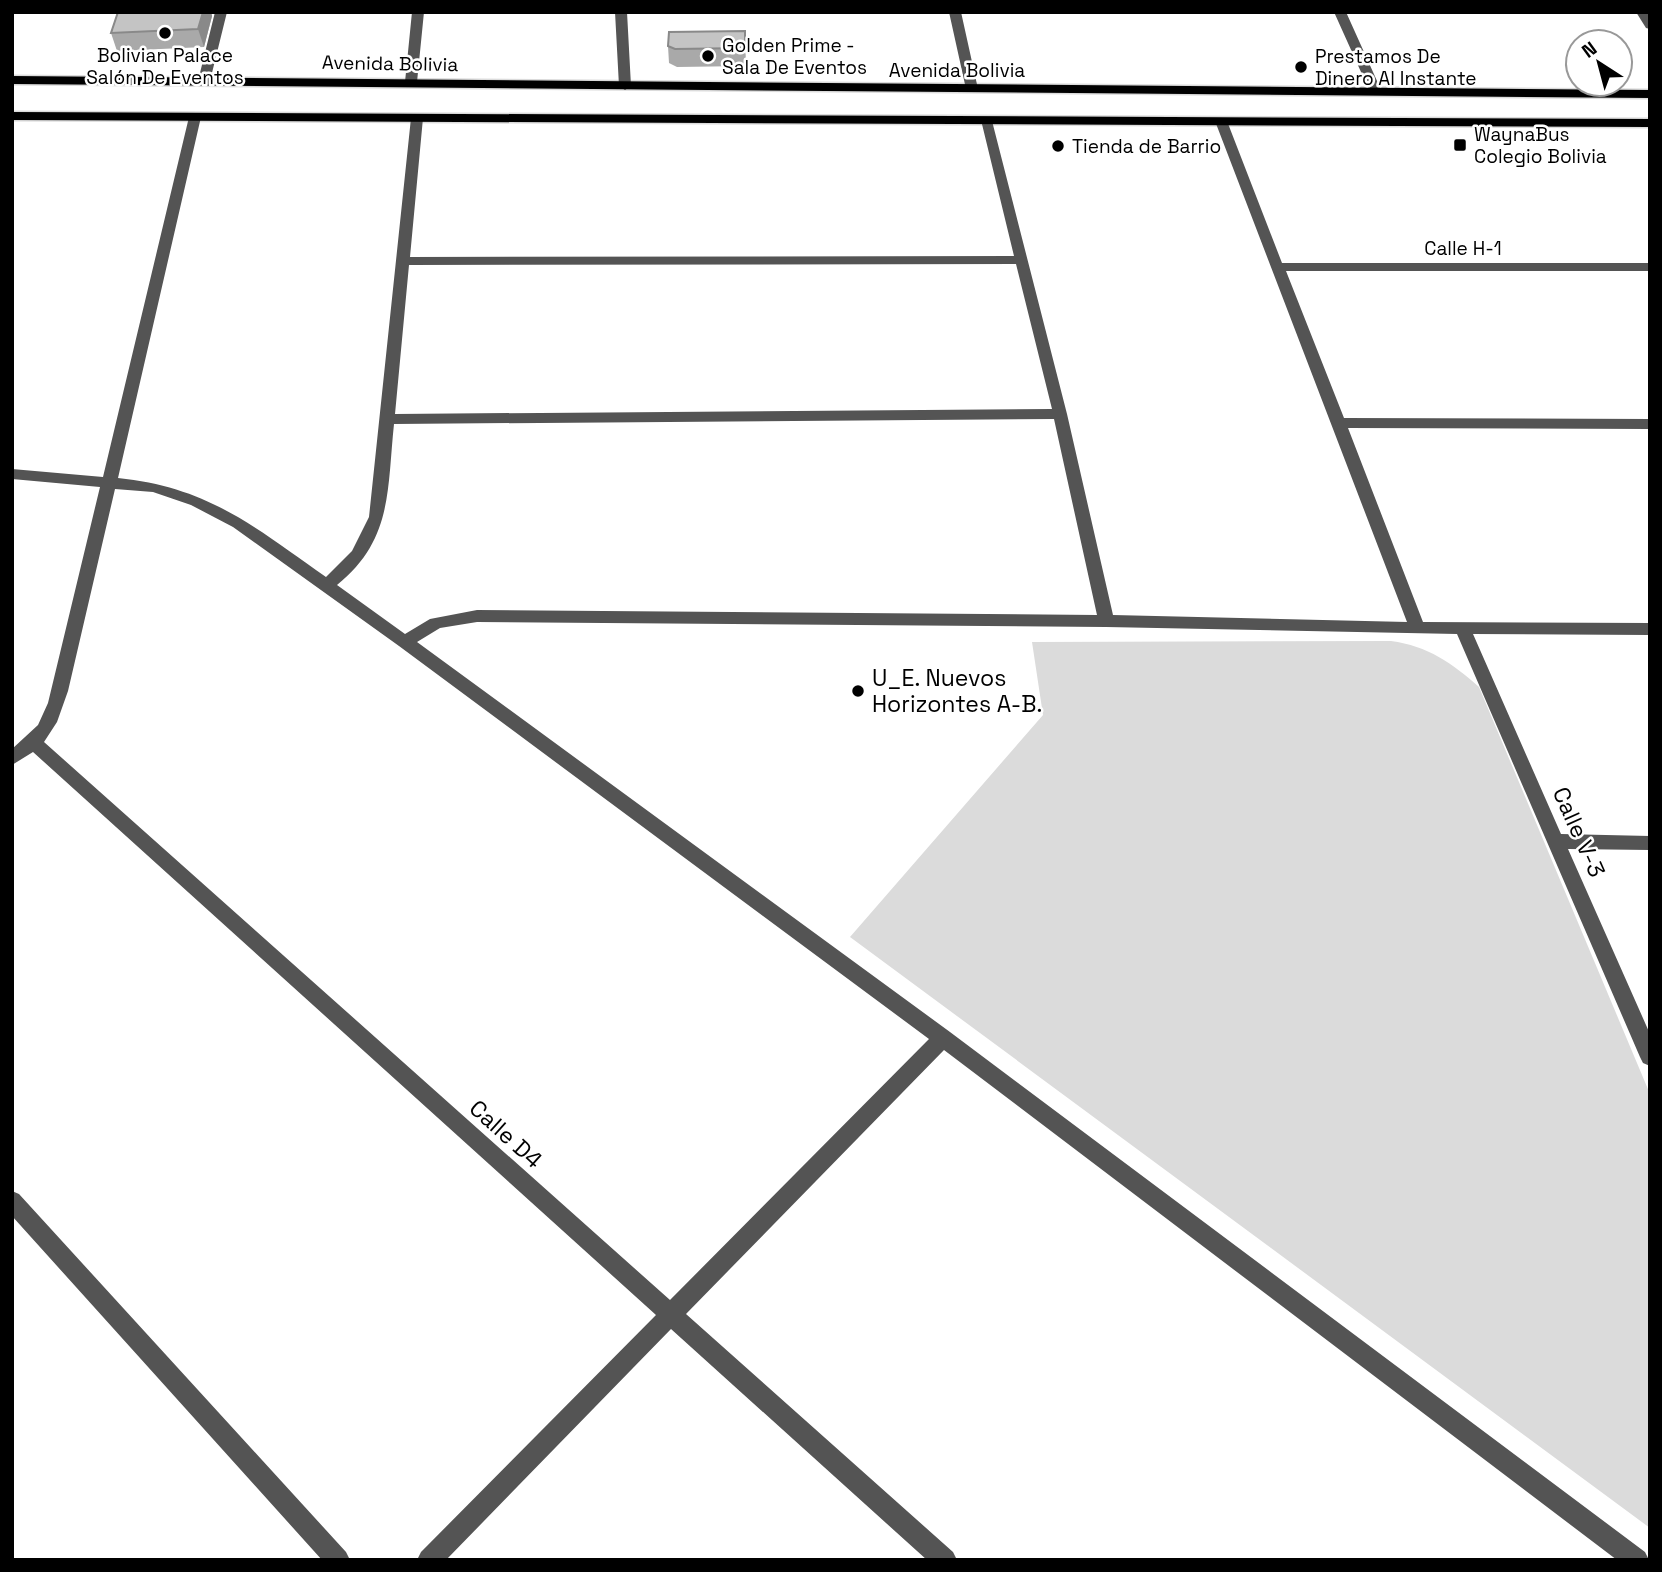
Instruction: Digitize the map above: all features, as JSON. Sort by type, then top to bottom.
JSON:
[{"type":"main road","name":"Avenida Bolivia","points":[[12,80],[1650,94]]},
{"type":"main road","points":[[12,116],[1650,123]]},
{"type":"street","points":[[204,81],[221,12]]},
{"type":"street","points":[[411,82],[418,12]]},
{"type":"street","points":[[621,12],[625,86]]},
{"type":"street","points":[[955,12],[972,89]]},
{"type":"street","points":[[1340,12],[1376,92]]},
{"type":"street","points":[[1642,12],[1650,26]]},
{"type":"street","points":[[12,758],[35,744],[50,723],[61,691],[195,117]]},
{"type":"street","points":[[327,585],[352,566],[367,547],[377,517],[405,261],[417,118]]},
{"type":"street","points":[[987,120],[1060,414],[1106,621]]},
{"type":"street","points":[[1221,121],[1276,267],[1341,423],[1417,628]]},
{"type":"street","points":[[405,261],[1023,260]]},
{"type":"street","name":"Calle H-1","points":[[1276,267],[1650,267]]},
{"type":"street","points":[[387,419],[1060,414]]},
{"type":"street","points":[[1341,423],[1650,424]]},
{"type":"street","points":[[12,474],[153,487],[196,501],[239,523],[943,1038],[1637,1560]]},
{"type":"street","points":[[405,642],[436,623],[477,616],[1650,629]]},
{"type":"street","name":"Calle V-3","points":[[1462,628],[1650,1057]]},
{"type":"street","name":"Calle D4","points":[[35,744],[945,1560]]},
{"type":"street","points":[[1556,841],[1650,843]]},
{"type":"street","points":[[429,1560],[943,1038]]},
{"type":"street","points":[[12,1201],[338,1560]]},
{"type":"shaded area","points":[[1391,641],[1428,651],[1459,670],[1479,687],[1650,1094],[1650,1528],[850,937],[1043,715],[1032,642]]},
{"type":"building","points":[[118,12],[203,12],[198,29],[111,33]]},
{"type":"building","points":[[745,31],[745,48],[675,49],[668,46],[669,32]]},
{"type":"place","name":"Bolivian Palace Salón De Eventos","points":[[165,33]]},
{"type":"place","name":"Golden Prime - Sala De Eventos","points":[[708,56]]},
{"type":"place","name":"Prestamos De Dinero Al Instante","points":[[1301,67]]},
{"type":"place","name":"WaynaBus Colegio Bolivia","points":[[1460,145]]},
{"type":"place","name":"Tienda de Barrio","points":[[1058,146]]},
{"type":"place","name":"U_E. Nuevos Horizontes A-B.","points":[[858,691]]}]
